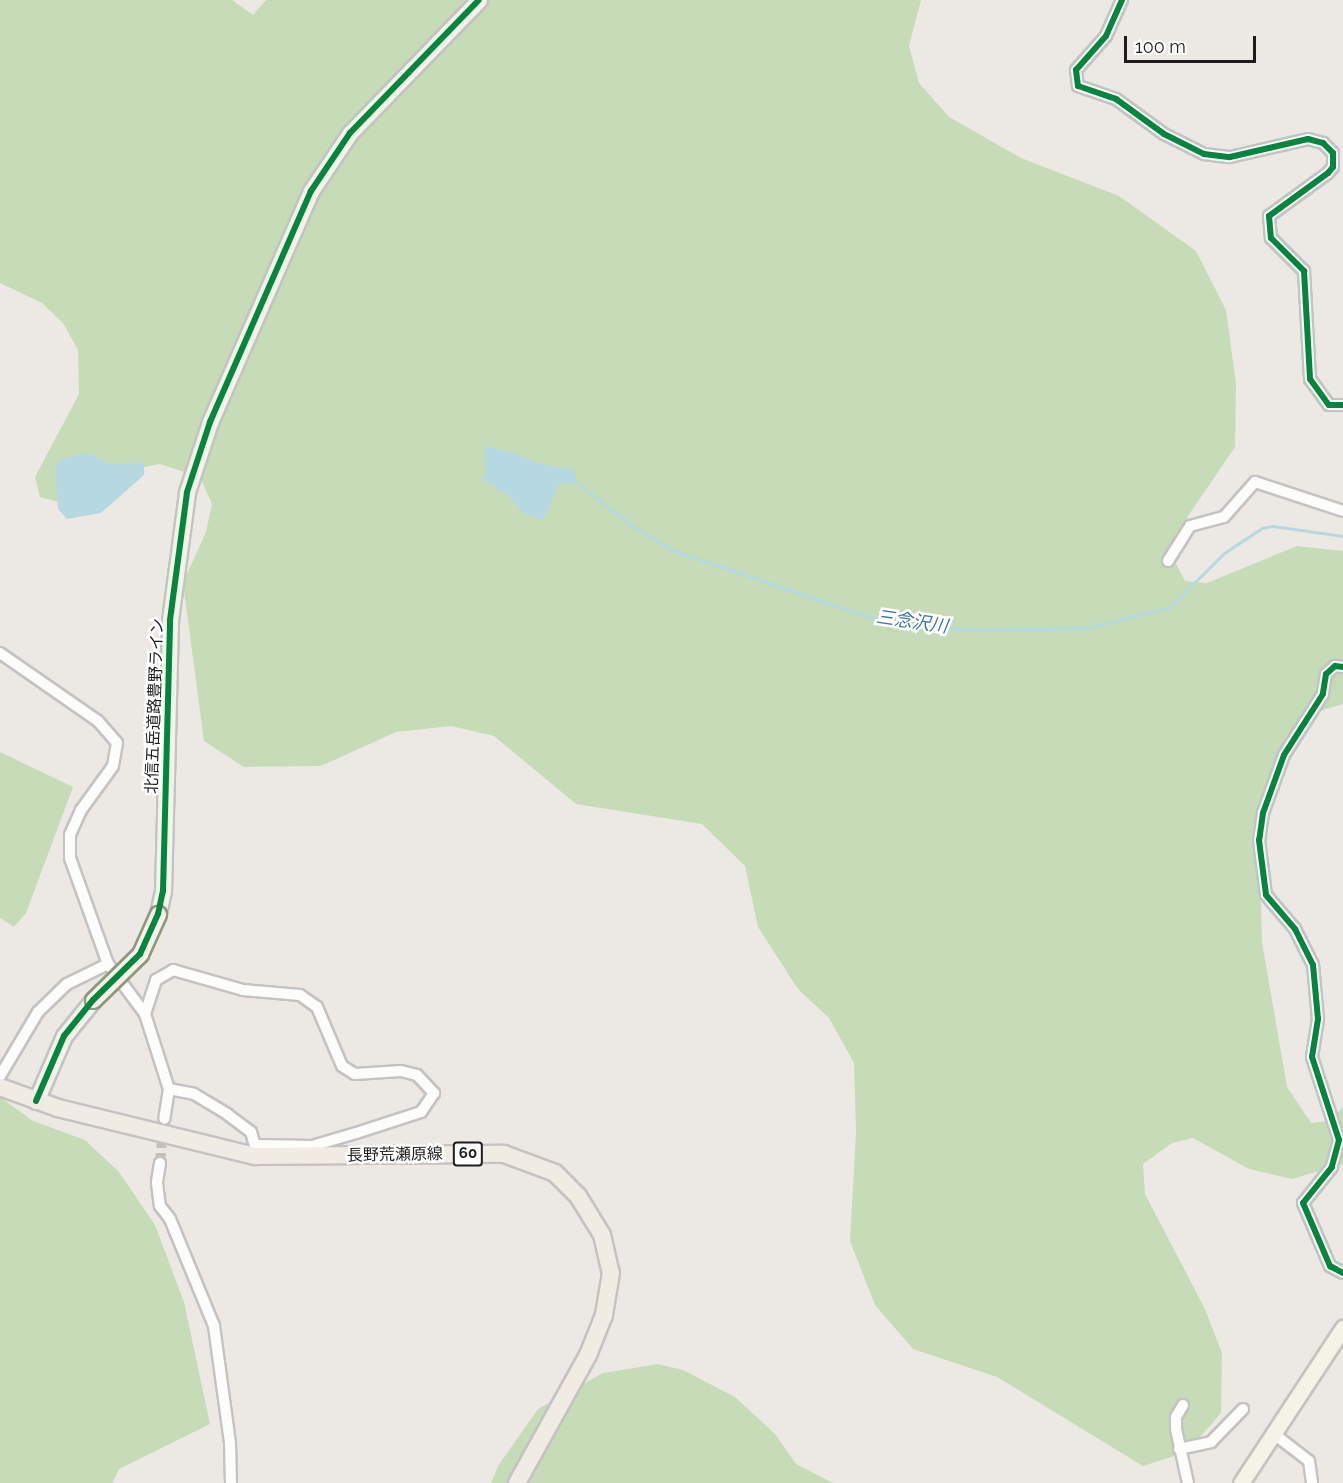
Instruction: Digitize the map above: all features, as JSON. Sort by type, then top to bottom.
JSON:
[{"type":"main road","name":"長野荒瀬原線","points":[[0,1088],[36,1101],[256,1151],[504,1154],[555,1173],[578,1196],[602,1235],[611,1273],[604,1315],[588,1354],[518,1483]]},
{"type":"street","name":"北信五岳道路豊野ライン","points":[[36,1101],[64,1036],[93,1000],[140,954],[158,914],[163,891],[170,620],[187,492],[210,422],[311,191],[350,133],[479,0]]},
{"type":"street","points":[[1122,0],[1106,36],[1076,70],[1078,86],[1116,99],[1164,134],[1204,154],[1230,157],[1308,140],[1323,142],[1333,153],[1333,167],[1328,173],[1269,216],[1271,238],[1304,271],[1310,379],[1329,405],[1343,405]]},
{"type":"street","points":[[1168,561],[1190,526],[1224,517],[1255,482],[1343,511]]},
{"type":"street","points":[[0,653],[98,721],[117,743],[113,766],[81,810],[70,835],[76,880],[108,964],[145,1014],[169,1089],[164,1119]]},
{"type":"street","points":[[1343,667],[1335,666],[1326,674],[1323,694],[1284,755],[1263,813],[1259,840],[1266,895],[1295,929],[1313,965],[1318,1011],[1312,1057],[1339,1140],[1332,1167],[1303,1203],[1330,1266],[1343,1273]]},
{"type":"street","points":[[0,1076],[38,1012],[67,984],[108,964]]},
{"type":"street","points":[[145,1014],[156,980],[173,970],[243,990],[300,995],[316,1007],[342,1066],[355,1074],[400,1071],[417,1075],[434,1093],[421,1112],[312,1146],[256,1151],[251,1132],[227,1114],[194,1094],[169,1089]]},
{"type":"street","points":[[160,1163],[157,1183],[160,1206],[201,1291],[216,1336],[230,1443],[231,1483]]},
{"type":"street","points":[[1241,1483],[1343,1328]]},
{"type":"street","points":[[1183,1405],[1176,1417],[1179,1449],[1188,1483]]},
{"type":"street","points":[[1179,1449],[1210,1442],[1244,1409]]},
{"type":"street","points":[[1274,1434],[1309,1461],[1312,1483]]},
{"type":"green space","points":[[0,0],[232,0],[253,15],[266,0],[921,0],[909,46],[919,83],[949,117],[1021,158],[1119,196],[1196,251],[1226,310],[1236,384],[1235,447],[1188,516],[1173,558],[1185,581],[1207,583],[1297,546],[1343,551],[1343,704],[1304,716],[1279,749],[1263,805],[1260,870],[1262,942],[1287,1087],[1311,1123],[1330,1121],[1343,1107],[1343,1164],[1292,1179],[1249,1169],[1193,1138],[1172,1143],[1143,1164],[1145,1194],[1205,1309],[1222,1353],[1221,1413],[1187,1452],[1143,1466],[997,1377],[913,1349],[875,1305],[850,1241],[856,1133],[854,1063],[829,1018],[798,989],[758,927],[745,866],[702,824],[576,804],[494,736],[451,726],[396,732],[321,766],[244,767],[204,741],[183,583],[206,532],[212,504],[200,477],[160,464],[123,471],[62,503],[40,497],[35,477],[79,394],[78,350],[63,323],[42,303],[0,283]]},
{"type":"green space","points":[[0,752],[73,787],[26,913],[14,927],[0,918]]},
{"type":"green space","points":[[0,1097],[33,1121],[85,1140],[119,1172],[155,1225],[184,1302],[210,1424],[119,1469],[112,1483],[0,1483]]},
{"type":"green space","points":[[658,1364],[683,1370],[735,1397],[775,1434],[796,1464],[833,1483],[491,1483],[498,1466],[538,1409],[603,1373]]},
{"type":"water","points":[[484,446],[513,453],[558,472],[559,483],[543,521],[522,512],[509,496],[482,479],[486,471]]},
{"type":"water","points":[[88,453],[109,464],[144,463],[144,475],[101,513],[67,519],[58,509],[55,467],[62,459]]},
{"type":"waterway","name":"三念沢川","points":[[538,472],[568,476]]},
{"type":"waterway","name":"三念沢川","points":[[568,476],[630,524],[672,550],[876,619],[976,630],[1086,628],[1170,607],[1224,553],[1262,528],[1273,526],[1343,536]]},
{"type":"tunnel","points":[[160,1163],[163,1130]]},
{"type":"cycle path","points":[[36,1101],[64,1036],[93,1000],[140,954],[158,914],[163,891],[170,620],[187,492],[210,422],[311,191],[350,133],[479,0]]},
{"type":"cycle path","points":[[1122,0],[1106,36],[1076,70],[1078,86],[1116,99],[1164,134],[1204,154],[1230,157],[1308,139],[1323,143],[1333,153],[1333,167],[1328,173],[1269,216],[1271,238],[1304,271],[1310,379],[1329,405],[1343,405]]},
{"type":"cycle path","points":[[1343,667],[1335,666],[1326,674],[1323,694],[1284,755],[1263,813],[1259,840],[1266,895],[1295,929],[1313,965],[1318,1019],[1312,1057],[1339,1140],[1332,1167],[1303,1203],[1330,1266],[1343,1273]]}]
